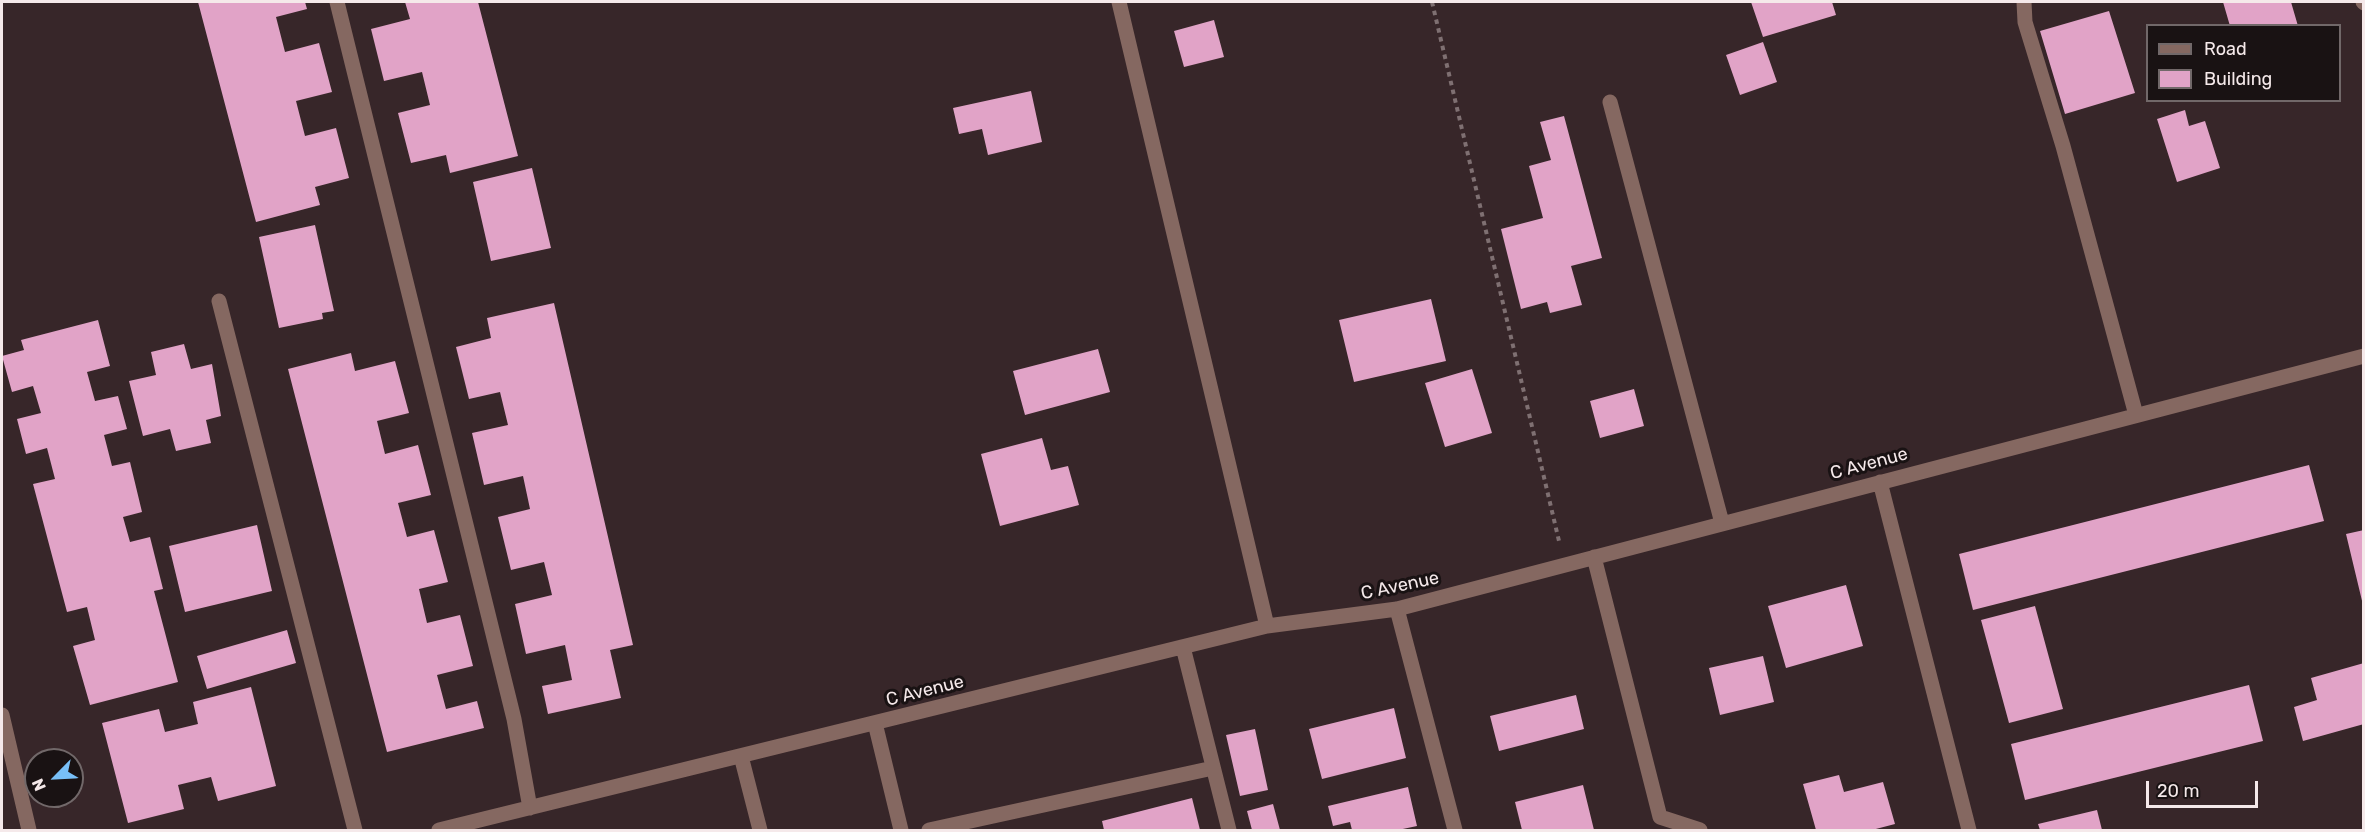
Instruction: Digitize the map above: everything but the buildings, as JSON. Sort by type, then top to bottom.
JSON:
[{"type":"street","points":[[337,2],[511,708],[530,808]]},
{"type":"street","points":[[1119,2],[1267,626]]},
{"type":"street","points":[[2024,2],[2025,22],[2063,146],[2136,415]]},
{"type":"street","points":[[1610,102],[1722,523]]},
{"type":"street","points":[[219,301],[355,831]]},
{"type":"street","name":"C Avenue","points":[[439,831],[1267,626],[1397,609],[2364,357]]},
{"type":"street","points":[[1880,482],[1969,831]]},
{"type":"street","points":[[1594,556],[1660,817],[1700,831]]},
{"type":"street","points":[[1397,609],[1455,831]]},
{"type":"street","points":[[1183,647],[1229,831]]},
{"type":"street","points":[[2,715],[30,831]]},
{"type":"street","points":[[875,723],[901,831]]},
{"type":"street","points":[[741,756],[760,831]]},
{"type":"street","points":[[929,831],[1213,768]]},
{"type":"path","points":[[1432,2],[1564,564]]}]
